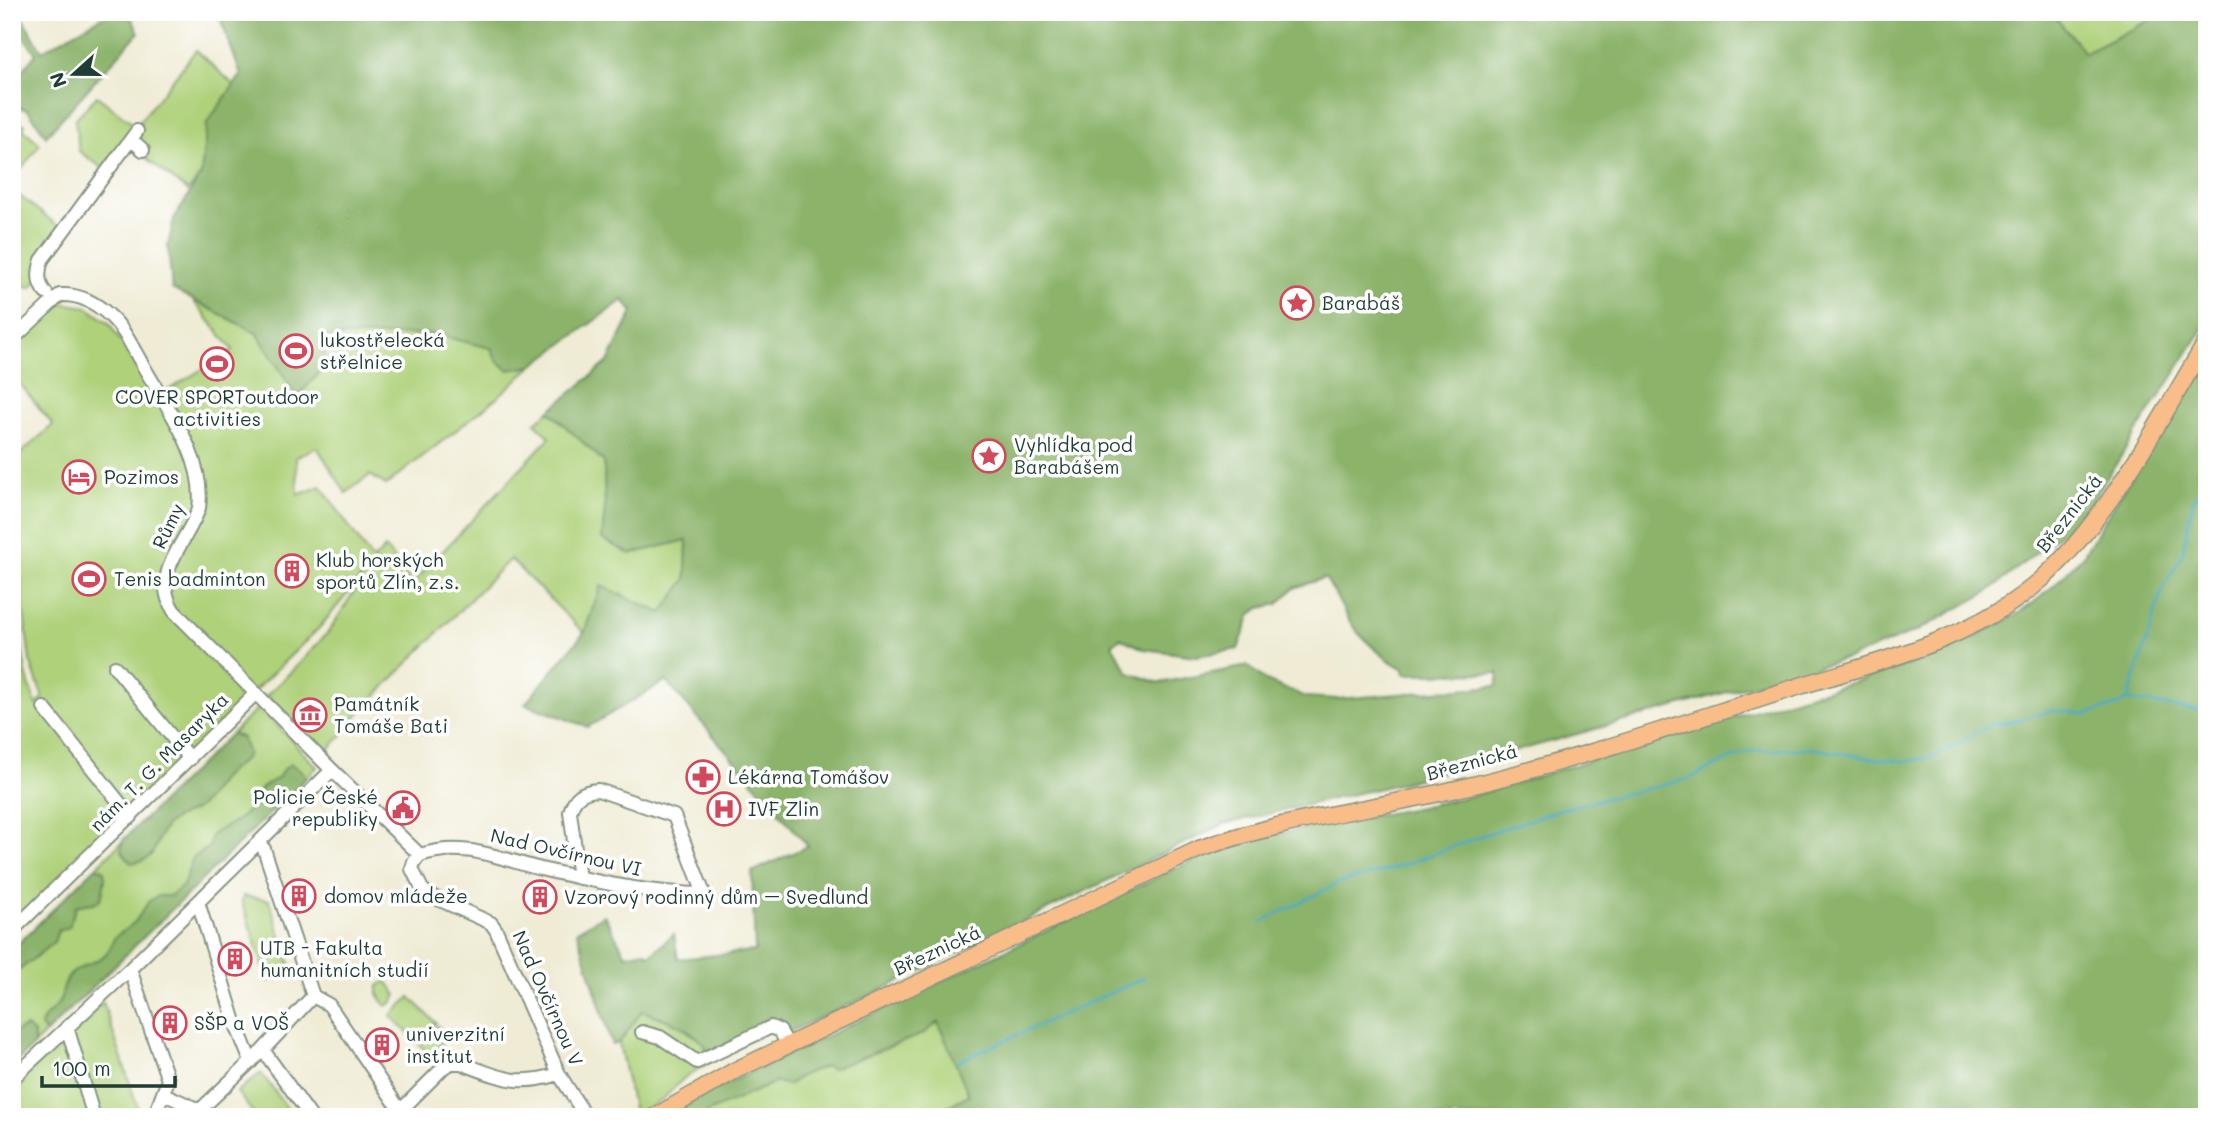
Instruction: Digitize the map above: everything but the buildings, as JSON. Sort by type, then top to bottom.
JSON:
[{"type":"main road","name":"Březnická","points":[[654,1117],[712,1083],[788,1045],[1169,862],[1230,838],[1479,783],[1895,657],[1977,624],[2041,580],[2073,547],[2126,473],[2207,341]]},
{"type":"street","points":[[46,293],[39,283],[42,261],[134,135],[143,150]]},
{"type":"street","name":"Růmy","points":[[12,340],[60,295],[86,299],[110,315],[121,329],[180,430],[200,488],[196,518],[170,565],[166,589],[169,603],[256,694]]},
{"type":"street","points":[[115,667],[190,759]]},
{"type":"street","name":"nám. T. G. Masaryka","points":[[13,930],[256,694],[421,855]]},
{"type":"street","points":[[44,708],[131,817]]},
{"type":"street","points":[[12,1079],[130,969],[332,770]]},
{"type":"street","name":"Nad Ovčírnou VI","points":[[421,855],[448,849],[468,849],[579,878],[661,892],[704,894],[674,816],[598,790],[584,792],[578,796],[570,812],[579,878]]},
{"type":"street","points":[[259,844],[264,849],[313,996],[329,1005],[397,1114],[444,1067],[452,1063],[461,1063],[517,1082],[559,1074]]},
{"type":"street","name":"Nad Ovčírnou V","points":[[421,855],[414,862],[412,869],[422,889],[429,895],[491,923],[496,930],[559,1074],[586,1117]]},
{"type":"street","points":[[198,902],[235,1022],[251,1062]]},
{"type":"street","points":[[130,969],[168,1080],[154,1117]]},
{"type":"street","points":[[200,1110],[263,1050],[313,996]]},
{"type":"street","points":[[67,1027],[94,1117]]},
{"type":"street","points":[[642,1032],[660,1037],[697,1062],[771,1027],[780,1031],[788,1045]]},
{"type":"street","points":[[263,1050],[311,1117]]},
{"type":"street","points":[[164,1094],[214,1117]]},
{"type":"green space","points":[[12,12],[22,12],[20,14],[42,51],[111,12],[128,12],[139,32],[46,136],[28,110],[12,106],[12,83],[36,54],[12,20]]},
{"type":"green space","points":[[218,12],[2051,12],[2085,53],[2166,12],[2207,12],[2207,323],[2083,515],[1988,592],[1917,631],[1852,657],[1406,782],[1224,824],[787,1033],[771,1018],[764,1021],[761,1027],[709,1054],[698,1038],[690,1032],[642,1011],[619,1043],[612,1045],[577,931],[604,915],[626,955],[644,951],[650,955],[674,934],[678,959],[755,951],[752,872],[808,846],[666,681],[588,727],[525,704],[584,633],[601,586],[662,613],[686,579],[687,540],[630,554],[602,539],[605,509],[604,462],[549,411],[608,362],[633,312],[623,300],[532,366],[508,370],[496,359],[491,348],[433,334],[322,337],[326,366],[297,397],[257,333],[172,289],[168,246],[174,219],[201,175],[207,123],[241,75]],"holes":[[[1325,578],[1354,628],[1382,655],[1404,669],[1405,674],[1499,673],[1497,686],[1338,699],[1305,697],[1266,681],[1248,666],[1160,683],[1129,673],[1112,645],[1120,638],[1144,649],[1196,656],[1238,649],[1251,614],[1260,608],[1278,604],[1294,588]]]},
{"type":"green space","points":[[2051,12],[2166,12],[2084,54]]},
{"type":"green space","points":[[196,50],[234,85],[207,123],[201,175],[188,191],[124,141],[102,168],[79,151],[75,119],[97,96],[136,126]]},
{"type":"green space","points":[[12,116],[25,125],[23,129],[40,144],[12,182]]},
{"type":"green space","points":[[12,190],[61,228],[34,285],[30,287],[12,283]]},
{"type":"green space","points":[[191,298],[257,333],[322,337],[433,334],[491,348],[496,359],[508,370],[532,366],[491,403],[386,485],[370,475],[346,493],[317,447],[296,457],[298,495],[321,486],[373,561],[385,548],[413,583],[550,437],[535,423],[549,411],[604,461],[605,509],[602,539],[630,554],[687,540],[686,579],[662,614],[601,587],[584,633],[510,559],[355,717],[357,720],[325,753],[266,696],[330,630],[368,569],[319,628],[13,925],[12,590],[31,691],[37,705],[43,698],[30,661],[20,580],[12,569],[12,461],[53,425],[12,374],[12,346],[61,303],[87,307],[109,323],[160,402],[170,395],[167,391],[233,350]]},
{"type":"green space","points":[[2207,354],[2207,1117],[928,1117],[969,1095],[938,1022],[923,1034],[831,1069],[826,1066],[802,1075],[788,1085],[776,1082],[697,1117],[667,1117],[695,1099],[1194,860],[1259,837],[1479,794],[1889,671],[1922,660],[1987,631],[2036,601],[2084,554]]},
{"type":"green space","points":[[259,707],[317,767],[12,1066],[12,950]]},
{"type":"green space","points":[[232,733],[242,738],[248,754],[246,757],[224,777],[200,806],[169,823],[151,855],[131,863],[121,850],[123,840]]},
{"type":"green space","points":[[291,764],[303,772],[306,778],[46,1033],[41,1026],[42,1022],[55,1008],[70,975],[107,953],[114,938],[135,922],[149,901],[158,896],[170,896],[183,886],[193,858],[209,847],[212,834],[239,819],[249,810],[261,788],[278,778]]},
{"type":"green space","points":[[95,868],[103,869],[105,873],[103,893],[99,901],[76,906],[69,927],[58,931],[54,942],[17,972],[12,988],[12,950]]},
{"type":"green space","points":[[243,896],[269,900],[293,973],[268,981],[242,902]]},
{"type":"green space","points":[[387,981],[397,995],[392,1003],[386,1006],[378,994],[378,986]]},
{"type":"green space","points":[[925,989],[969,1095],[928,1117],[667,1117]]},
{"type":"green space","points":[[410,997],[436,1023],[417,1042],[391,1016]]},
{"type":"green space","points":[[103,1002],[141,1117],[12,1117],[12,1087]]},
{"type":"green space","points":[[642,1011],[676,1023],[706,1045],[712,1061],[685,1077],[664,1098],[635,1117],[619,1043]]},
{"type":"green space","points":[[438,1026],[448,1037],[430,1055],[419,1044]]},
{"type":"green space","points":[[26,1027],[34,1033],[34,1045],[12,1066],[12,1034]]},
{"type":"green space","points":[[261,1073],[294,1117],[256,1117],[237,1092]]},
{"type":"waterway","points":[[1261,922],[1341,882],[1392,869],[1565,808],[1688,779],[1753,751],[1811,748],[1869,758],[1907,761],[1928,758],[1953,748],[1994,724],[2021,720],[2053,710],[2086,714],[2119,705],[2128,700],[2163,588],[2182,555],[2193,500],[2207,481]]},
{"type":"waterway","points":[[2128,700],[2207,712]]},
{"type":"waterway","points":[[957,1062],[1144,978]]},
{"type":"place","name":"Barabáš","points":[[1297,303]]},
{"type":"place","name":"lukostřelecká střelnice","points":[[296,351]]},
{"type":"place","name":"COVER SPORToutdoor activities","points":[[217,364]]},
{"type":"place","name":"Vyhlídka pod Barabášem","points":[[989,456]]},
{"type":"place","name":"Pozimos","points":[[79,477]]},
{"type":"place","name":"Klub horských sportů Zlín, z.s.","points":[[292,571]]},
{"type":"place","name":"Tenis badminton","points":[[89,579]]},
{"type":"place","name":"Památník Tomáše Bati","points":[[310,715]]},
{"type":"place","name":"Lékárna Tomášov","points":[[703,777]]},
{"type":"place","name":"Policie České republiky","points":[[403,808]]},
{"type":"place","name":"IVF Zlin","points":[[724,809]]},
{"type":"place","name":"domov mládeže","points":[[299,896]]},
{"type":"place","name":"Vzorový rodinný dům – Svedlund","points":[[540,897]]},
{"type":"place","name":"UTB - Fakulta humanitních studií","points":[[235,959]]},
{"type":"place","name":"SŠP a VOŠ","points":[[170,1023]]},
{"type":"place","name":"univerzitní institut","points":[[382,1045]]}]
